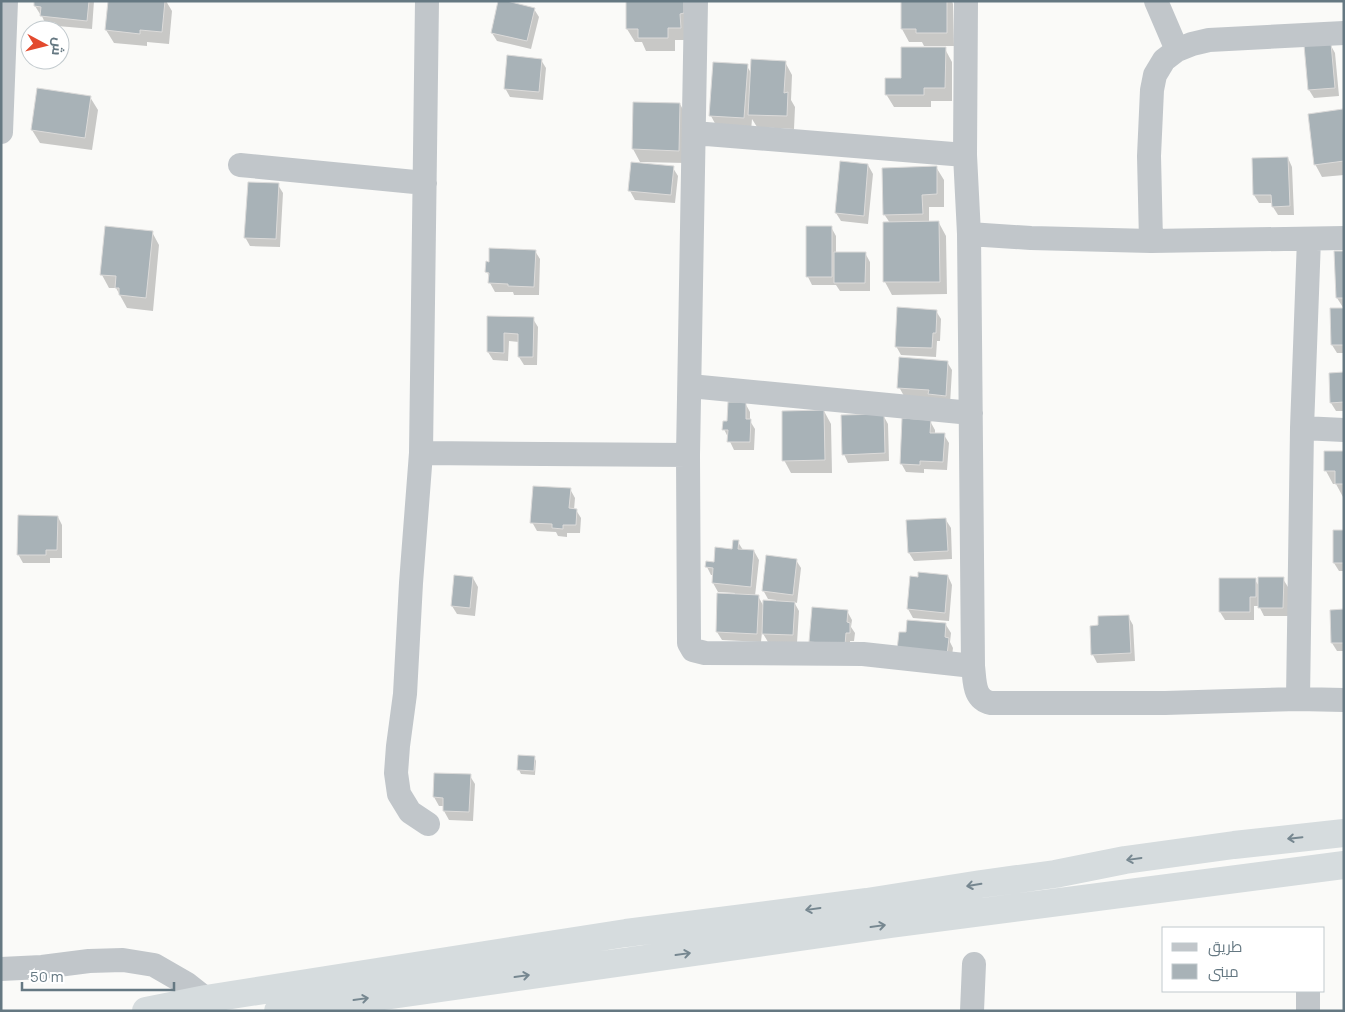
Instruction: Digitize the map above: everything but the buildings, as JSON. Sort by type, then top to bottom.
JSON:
[{"type":"highway","points":[[146,1011],[206,999],[626,934],[867,902],[1055,874],[1125,860],[1234,845],[1344,833]]},
{"type":"highway","points":[[278,1011],[891,924],[1344,865]]},
{"type":"street","points":[[1,132],[6,1]]},
{"type":"street","points":[[428,1],[421,452],[405,694],[396,773],[399,794],[410,812],[428,824]]},
{"type":"street","points":[[696,1],[688,455],[690,643],[693,650],[705,653],[863,654],[974,666]]},
{"type":"street","points":[[966,1],[965,155],[968,234],[974,666],[978,695],[982,700],[991,703],[1175,703],[1298,699],[1344,700]]},
{"type":"street","points":[[1156,1],[1177,50]]},
{"type":"street","points":[[1151,241],[1149,156],[1152,90],[1155,75],[1164,60],[1177,50],[1209,40],[1344,33]]},
{"type":"street","points":[[694,133],[965,155]]},
{"type":"street","points":[[240,165],[425,183]]},
{"type":"street","points":[[968,234],[1031,238],[1151,241],[1344,238]]},
{"type":"street","points":[[1298,699],[1302,428],[1309,239]]},
{"type":"street","points":[[690,386],[971,413]]},
{"type":"street","points":[[1302,428],[1344,430]]},
{"type":"street","points":[[421,452],[688,455]]},
{"type":"street","points":[[1,969],[42,967],[89,961],[123,960],[154,965],[187,984],[206,999]]},
{"type":"street","points":[[972,1011],[974,964]]},
{"type":"street","points":[[1308,992],[1308,1011]]}]
